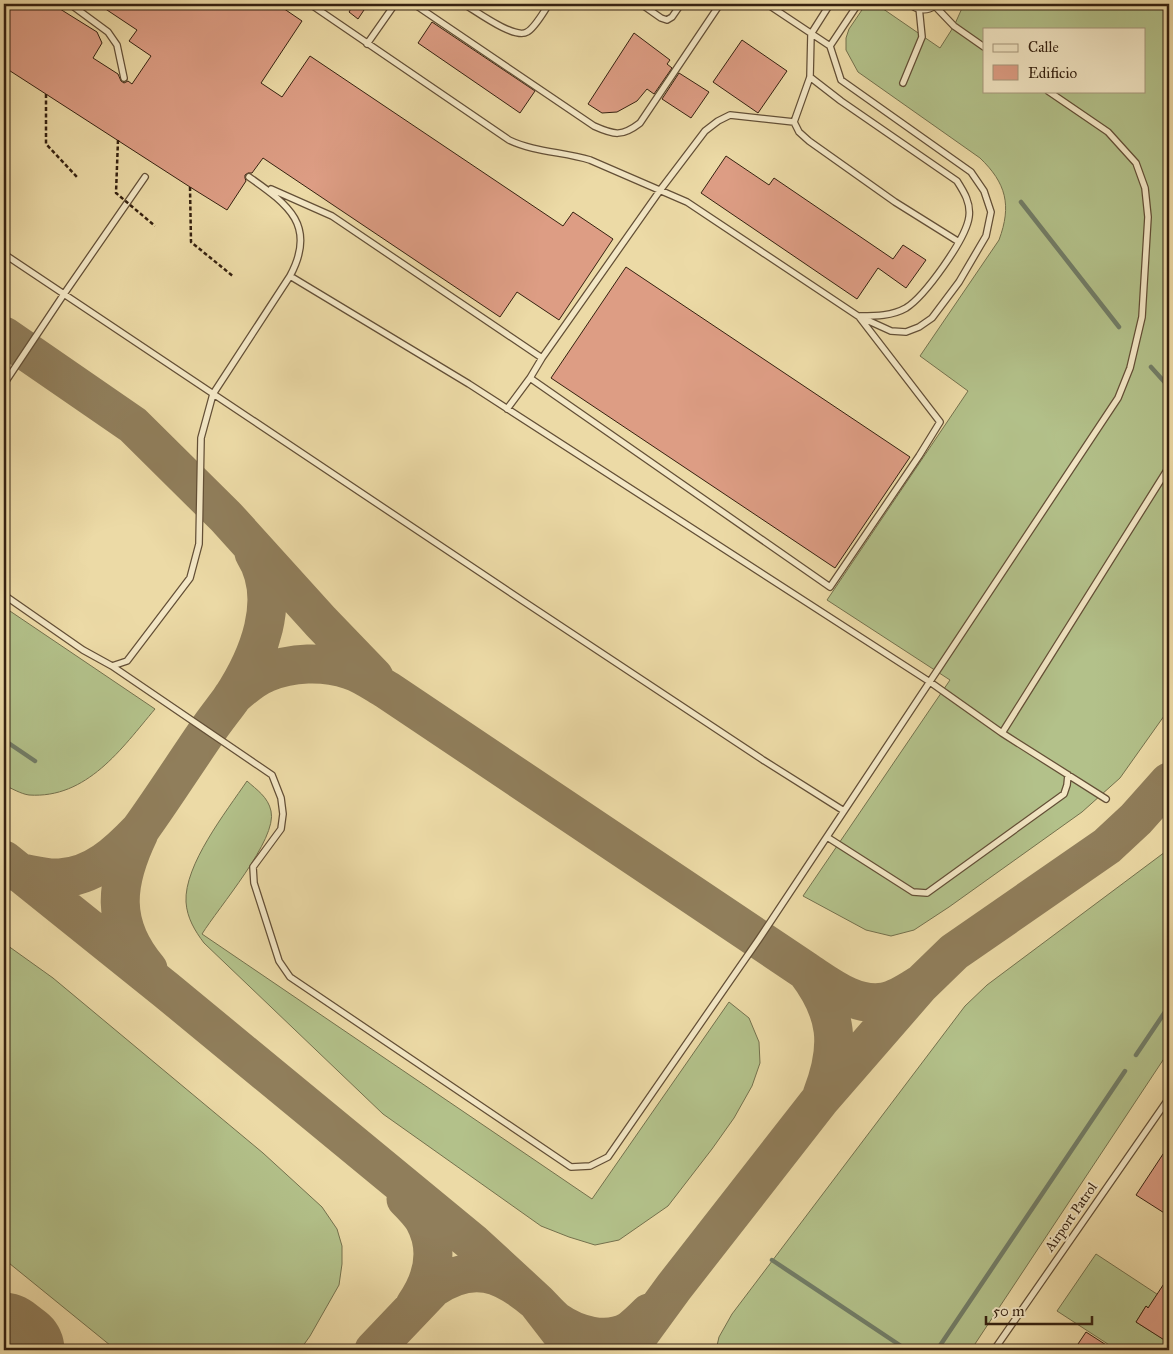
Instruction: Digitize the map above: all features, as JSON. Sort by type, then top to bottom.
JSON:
[{"type":"street","points":[[917,5],[928,7],[933,4]]},
{"type":"lane","points":[[70,4],[108,32],[117,44],[124,78]]},
{"type":"lane","points":[[310,4],[509,140],[519,145],[575,155],[661,189],[687,202],[858,316],[891,331],[906,332],[919,327],[932,318],[959,282],[986,236],[991,212],[984,191],[971,172],[841,80],[830,46],[767,4]]},
{"type":"lane","points":[[367,44],[395,4]]},
{"type":"lane","points":[[414,4],[594,126],[614,133],[627,133],[640,124],[720,4]]},
{"type":"lane","points":[[465,4],[510,32],[521,34],[530,30],[549,4]]},
{"type":"lane","points":[[641,4],[667,20],[672,17],[681,4]]},
{"type":"lane","points":[[830,4],[811,34],[810,76],[794,122],[799,132],[808,141],[895,202],[959,242]]},
{"type":"lane","points":[[830,46],[858,4]]},
{"type":"lane","points":[[933,4],[954,26],[983,46]]},
{"type":"lane","points":[[903,83],[922,37],[917,5]]},
{"type":"lane","points":[[810,76],[841,101],[957,181],[967,197],[969,217],[959,242],[940,271],[916,300],[904,309],[886,315],[858,316]]},
{"type":"lane","points":[[4,595],[83,650],[112,666],[272,776],[281,798],[283,814],[281,829],[253,867],[254,883],[279,961],[290,977],[571,1167],[590,1166],[608,1157],[759,939],[1118,398],[1130,368],[1142,317],[1148,216],[1145,188],[1136,163],[1108,132],[1049,92]]},
{"type":"lane","points":[[507,409],[661,189],[705,132],[730,115],[794,122]]},
{"type":"lane","points":[[4,384],[145,177]]},
{"type":"lane","points":[[112,666],[127,661],[190,578],[198,544],[201,438],[213,394],[290,276],[300,252],[302,241],[300,229],[294,217],[276,196],[249,177],[332,216],[542,358]]},
{"type":"lane","points":[[4,254],[763,760],[844,811]]},
{"type":"lane","points":[[290,276],[469,384],[930,682],[1002,733],[1106,799]]},
{"type":"lane","points":[[530,378],[830,587],[920,456],[940,422],[858,316]]},
{"type":"lane","points":[[1002,733],[1169,467]]},
{"type":"lane","points":[[826,837],[913,892],[927,893],[1064,794],[1068,775]]},
{"type":"lane","name":"Airport Patrol","points":[[994,1350],[1169,1098]]},
{"type":"path","points":[[46,94],[46,144],[77,177]]},
{"type":"path","points":[[118,140],[116,193],[155,226]]},
{"type":"path","points":[[190,187],[190,242],[234,277]]},
{"type":"green space","points":[[866,4],[876,4],[940,48],[954,26],[963,6],[969,4],[1169,4],[1169,709],[1120,778],[1082,812],[914,930],[891,936],[866,930],[803,896],[950,680],[827,600],[968,391],[920,356],[999,240],[1006,205],[996,176],[980,158],[858,72],[846,50],[846,38],[849,29]]},
{"type":"green space","points":[[4,607],[155,709],[130,739],[101,768],[86,780],[69,789],[50,794],[29,795],[4,785]]},
{"type":"green space","points":[[247,781],[262,794],[270,806],[271,823],[265,838],[245,873],[202,934],[592,1199],[729,1002],[749,1018],[759,1042],[760,1063],[752,1086],[734,1118],[668,1206],[619,1240],[595,1245],[541,1226],[383,1114],[204,943],[188,913],[186,902],[187,887],[208,839]]},
{"type":"green space","points":[[1169,849],[1169,1051],[971,1350],[716,1350],[719,1337],[732,1314],[965,1006],[987,985]]},
{"type":"green space","points":[[4,943],[53,978],[263,1153],[322,1207],[337,1229],[342,1246],[339,1285],[300,1350],[116,1350],[4,1259]]},
{"type":"green space","points":[[1096,1254],[1169,1302],[1169,1321],[1146,1306],[1136,1322],[1168,1342],[1162,1350],[1117,1350],[1057,1311]]},
{"type":"building","points":[[4,4],[52,4],[97,32],[102,43],[93,58],[118,74],[124,83],[128,81],[132,84],[151,56],[129,41],[137,30],[98,4],[277,4],[302,21],[261,83],[282,97],[310,56],[563,226],[573,212],[613,239],[559,320],[517,292],[500,317],[263,158],[252,173],[245,175],[246,181],[227,210],[190,187],[4,67]]},
{"type":"building","points":[[354,4],[368,4],[358,19],[349,12]]},
{"type":"building","points":[[432,22],[535,91],[520,113],[418,43]]},
{"type":"building","points":[[634,33],[670,60],[667,64],[672,68],[654,94],[647,89],[637,101],[617,112],[602,113],[588,104]]},
{"type":"building","points":[[742,40],[787,71],[758,113],[713,82]]},
{"type":"building","points":[[679,73],[709,92],[691,118],[662,99]]},
{"type":"building","points":[[726,156],[769,185],[774,178],[893,259],[903,245],[926,260],[906,288],[878,268],[857,299],[701,193]]},
{"type":"building","points":[[626,267],[910,457],[835,568],[551,378]]},
{"type":"building","points":[[1169,1145],[1169,1216],[1136,1195]]},
{"type":"building","points":[[1169,1276],[1169,1343],[1136,1322],[1146,1306],[1148,1308]]},
{"type":"building","points":[[1086,1332],[1114,1350],[1074,1350]]},
{"type":"waterway","points":[[1021,202],[1119,327]]},
{"type":"waterway","points":[[1151,367],[1169,387]]},
{"type":"waterway","points":[[4,740],[35,761]]},
{"type":"waterway","points":[[1136,1055],[1169,1006]]},
{"type":"waterway","points":[[937,1350],[1125,1071]]},
{"type":"waterway","points":[[772,1260],[907,1350]]},
{"type":"taxiway","points":[[4,336],[133,425],[226,517],[321,622],[374,677]]},
{"type":"taxiway","points":[[16,872],[54,878],[71,877],[83,873],[114,855],[140,830],[231,699],[241,683],[258,647],[267,609],[266,589],[262,571],[254,553]]},
{"type":"taxiway","points":[[232,697],[266,673],[297,665],[329,665],[360,674],[387,690],[806,971]]},
{"type":"taxiway","points":[[628,1350],[674,1287],[820,1100],[920,985],[954,952],[1107,846],[1136,819],[1169,782]]},
{"type":"taxiway","points":[[139,833],[125,869],[120,903],[127,936],[148,969]]},
{"type":"taxiway","points":[[4,860],[166,990],[473,1243],[537,1302],[574,1350]]},
{"type":"taxiway","points":[[822,1095],[832,1061],[833,1030],[825,1001],[806,971],[843,994],[873,1003],[893,999],[919,985]]},
{"type":"taxiway","points":[[406,1199],[424,1220],[429,1231],[433,1253],[430,1274],[415,1305]]},
{"type":"taxiway","points":[[374,1350],[433,1288],[461,1275],[474,1273],[499,1277],[512,1283],[537,1302],[556,1321],[582,1334],[601,1337],[620,1335],[632,1329],[649,1313]]},
{"type":"runway","points":[[4,1340],[17,1350]]}]
